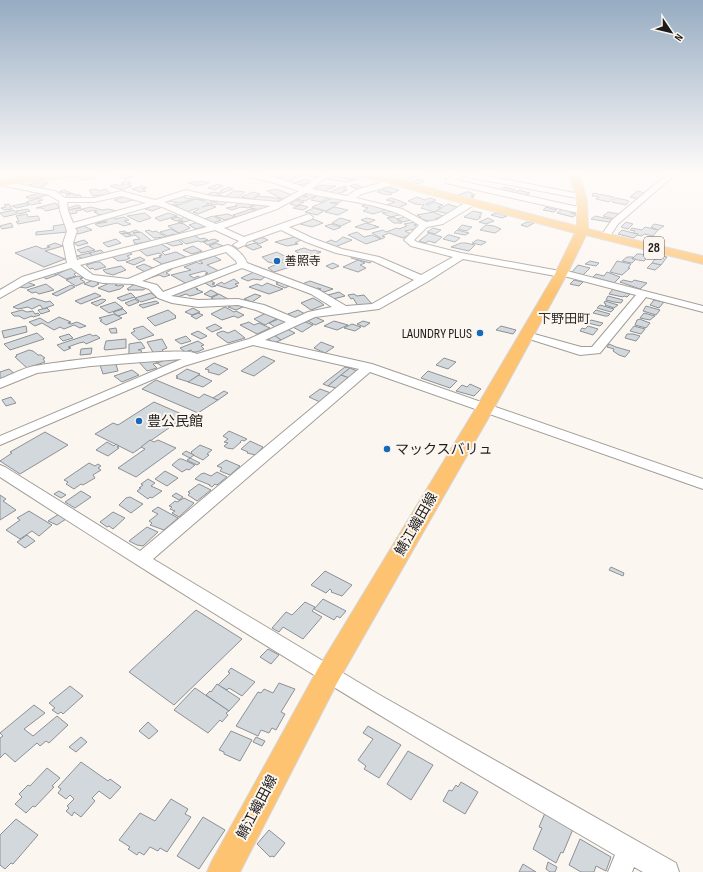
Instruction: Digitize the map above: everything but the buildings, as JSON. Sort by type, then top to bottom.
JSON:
[{"type":"main road","name":"28","points":[[509,213],[703,260]]},
{"type":"main road","name":"鯖江織田線","points":[[223,872],[328,675],[485,408],[561,274],[582,231],[584,223],[583,213]]},
{"type":"street","points":[[65,213],[72,231],[68,243],[72,264],[90,277],[103,280],[132,281],[153,287],[162,296],[170,300],[202,304],[236,302],[248,304],[296,322]]},
{"type":"street","points":[[70,227],[120,213]]},
{"type":"street","points":[[182,213],[244,240]]},
{"type":"street","points":[[0,295],[26,279],[72,264],[214,228],[258,213]]},
{"type":"street","points":[[132,281],[165,267],[228,248],[242,243],[244,240],[310,217],[300,213]]},
{"type":"street","points":[[404,213],[424,225]]},
{"type":"street","points":[[455,213],[440,222],[424,225],[409,240],[414,244],[461,256],[561,274],[563,273],[703,309]]},
{"type":"street","points":[[605,237],[615,222],[626,213]]},
{"type":"street","points":[[282,227],[309,240],[339,251],[386,263],[423,280]]},
{"type":"street","points":[[228,248],[240,260],[242,265]]},
{"type":"street","points":[[0,441],[180,363],[253,341],[312,314],[343,309],[375,307],[423,280],[461,256]]},
{"type":"street","points":[[162,296],[242,265],[314,292],[343,309]]},
{"type":"street","points":[[527,334],[580,351],[596,350],[643,294]]},
{"type":"street","points":[[253,341],[368,367],[703,484]]},
{"type":"street","points":[[0,384],[34,370],[91,362],[170,355],[204,355]]},
{"type":"street","points":[[141,560],[368,367]]},
{"type":"street","points":[[0,470],[141,560],[328,675],[495,774],[667,872]]},
{"type":"street","points":[[620,872],[629,850]]},
{"type":"place","name":"善照寺","points":[[277,261]]},
{"type":"place","name":"LAUNDRY PLUS","points":[[480,333]]},
{"type":"place","name":"豊公民館","points":[[139,421]]},
{"type":"place","name":"マックスバリュ","points":[[387,449]]},
{"type":"district","name":"下野田町","points":[[564,319]]}]
